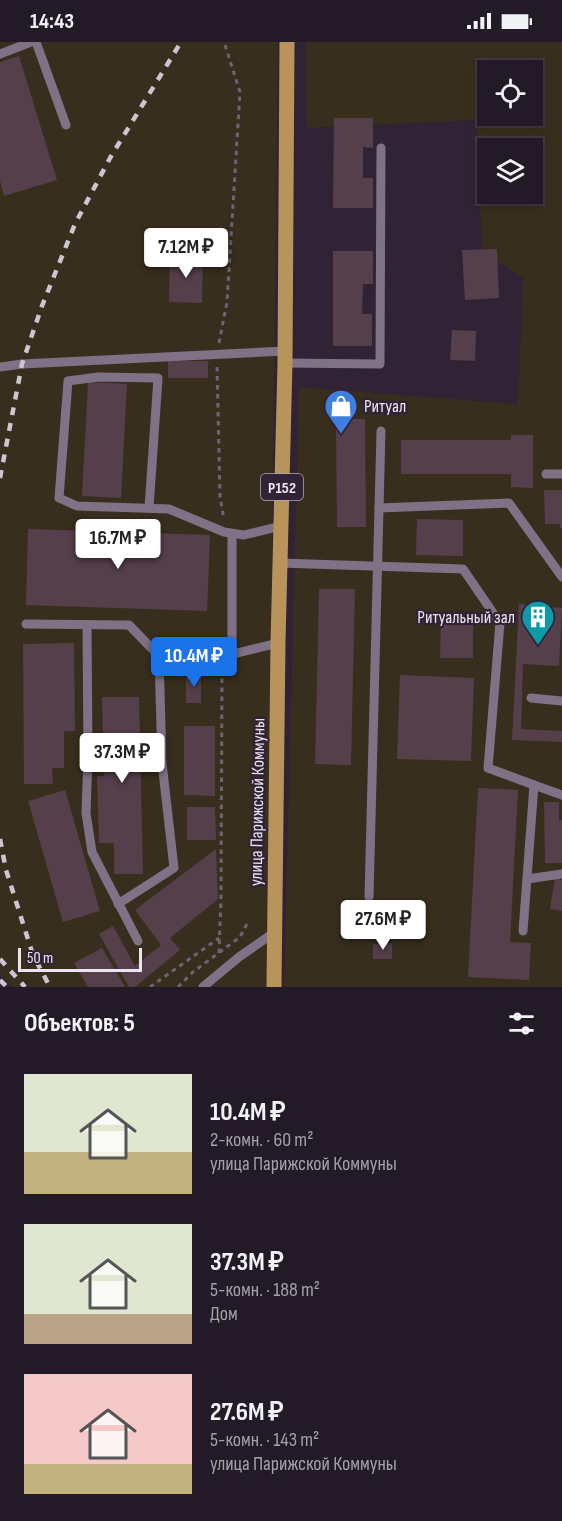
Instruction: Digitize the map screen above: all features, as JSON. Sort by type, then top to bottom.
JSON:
[{"type":"main road","name":"улица Парижской Коммуны","points":[[274,987],[278,644],[285,357],[287,42]]},
{"type":"lane","points":[[0,54],[31,42]]},
{"type":"lane","points":[[36,42],[66,125]]},
{"type":"lane","points":[[0,367],[217,354],[380,364],[381,148]]},
{"type":"lane","points":[[149,508],[158,378],[98,377],[68,381],[59,498],[77,506],[169,509],[232,534],[244,535],[281,526]]},
{"type":"lane","points":[[369,897],[381,431]]},
{"type":"lane","points":[[546,474],[562,474]]},
{"type":"lane","points":[[379,508],[509,504],[562,577]]},
{"type":"lane","points":[[232,534],[232,655]]},
{"type":"lane","points":[[280,563],[463,569],[500,623],[488,768],[562,795]]},
{"type":"lane","points":[[26,624],[129,625],[159,656],[162,764],[174,868],[118,904]]},
{"type":"lane","points":[[87,625],[86,813],[92,852],[138,941]]},
{"type":"lane","points":[[159,656],[217,658],[278,644]]},
{"type":"lane","points":[[531,698],[562,701]]},
{"type":"lane","points":[[523,931],[534,785]]},
{"type":"lane","points":[[527,879],[562,874]]},
{"type":"lane","points":[[203,987],[238,957],[275,932]]},
{"type":"path","points":[[224,42],[240,92],[227,302],[217,354],[220,497],[224,521]]},
{"type":"path","points":[[219,953],[222,725]]},
{"type":"path","points":[[178,987],[240,937],[249,920]]},
{"type":"path","points":[[150,987],[219,938]]},
{"type":"shaded area","points":[[0,42],[278,42],[267,987],[12,987],[0,974]]},
{"type":"shaded area","points":[[306,42],[562,42],[562,987],[284,987],[299,387],[518,404],[523,279],[482,250],[480,204],[543,204],[543,138],[477,138],[477,142],[476,120],[307,128]]},
{"type":"building","points":[[19,56],[57,180],[4,196],[0,181],[0,62]]},
{"type":"building","points":[[334,118],[373,118],[373,148],[363,147],[363,178],[373,178],[373,208],[333,208]]},
{"type":"building","points":[[497,249],[499,298],[465,300],[462,250]]},
{"type":"building","points":[[333,251],[373,251],[373,284],[363,284],[362,314],[372,314],[372,346],[333,346]]},
{"type":"building","points":[[170,255],[203,256],[202,303],[169,302]]},
{"type":"building","points":[[452,330],[476,331],[475,361],[450,360]]},
{"type":"building","points":[[168,361],[208,361],[208,378],[168,378]]},
{"type":"building","points":[[88,382],[127,384],[121,498],[82,496]]},
{"type":"building","points":[[336,419],[365,419],[366,527],[337,527]]},
{"type":"building","points":[[511,435],[533,435],[533,488],[511,487],[511,474],[401,474],[401,440],[511,440]]},
{"type":"building","points":[[544,490],[562,490],[562,528],[560,524],[545,524]]},
{"type":"building","points":[[417,519],[463,520],[463,556],[416,555]]},
{"type":"building","points":[[28,529],[210,535],[207,611],[26,605]]},
{"type":"building","points":[[319,589],[355,589],[351,765],[315,764]]},
{"type":"building","name":"Ритуальный зал","points":[[519,604],[562,608],[559,666],[523,664],[521,729],[562,731],[562,742],[512,740]]},
{"type":"building","points":[[441,624],[473,625],[473,658],[440,658]]},
{"type":"building","points":[[74,643],[75,731],[64,731],[64,768],[52,768],[53,784],[24,784],[23,644]]},
{"type":"building","points":[[186,674],[201,674],[201,703],[186,703]]},
{"type":"building","points":[[400,675],[474,678],[471,761],[397,759]]},
{"type":"building","points":[[102,697],[139,697],[143,874],[114,874],[114,843],[99,843],[97,776],[104,776]]},
{"type":"building","points":[[184,726],[215,726],[215,796],[184,795]]},
{"type":"building","points":[[478,788],[518,790],[510,942],[531,943],[529,980],[468,977]]},
{"type":"building","points":[[65,790],[100,911],[63,922],[28,801]]},
{"type":"building","points":[[544,802],[559,802],[559,820],[562,820],[562,863],[545,863]]},
{"type":"building","points":[[187,807],[215,807],[216,840],[187,840]]},
{"type":"building","points":[[216,849],[218,899],[170,938],[180,950],[135,987],[129,987],[99,934],[113,926],[135,966],[161,945],[135,910]]},
{"type":"building","points":[[555,878],[562,880],[562,911],[550,909]]},
{"type":"building","points":[[392,943],[392,959],[373,959],[373,944]]},
{"type":"building","points":[[102,948],[125,987],[88,987],[74,963]]},
{"type":"railway","points":[[0,478],[22,364],[42,306],[75,224],[110,158],[181,42]]},
{"type":"railway","points":[[0,839],[6,870],[33,955],[50,987]]},
{"type":"railway","points":[[0,959],[25,987]]},
{"type":"railway","points":[[0,980],[7,987]]},
{"type":"place","name":"Ритуал","points":[[341,435]]},
{"type":"place","name":"Ритуальный зал","points":[[538,646]]}]
